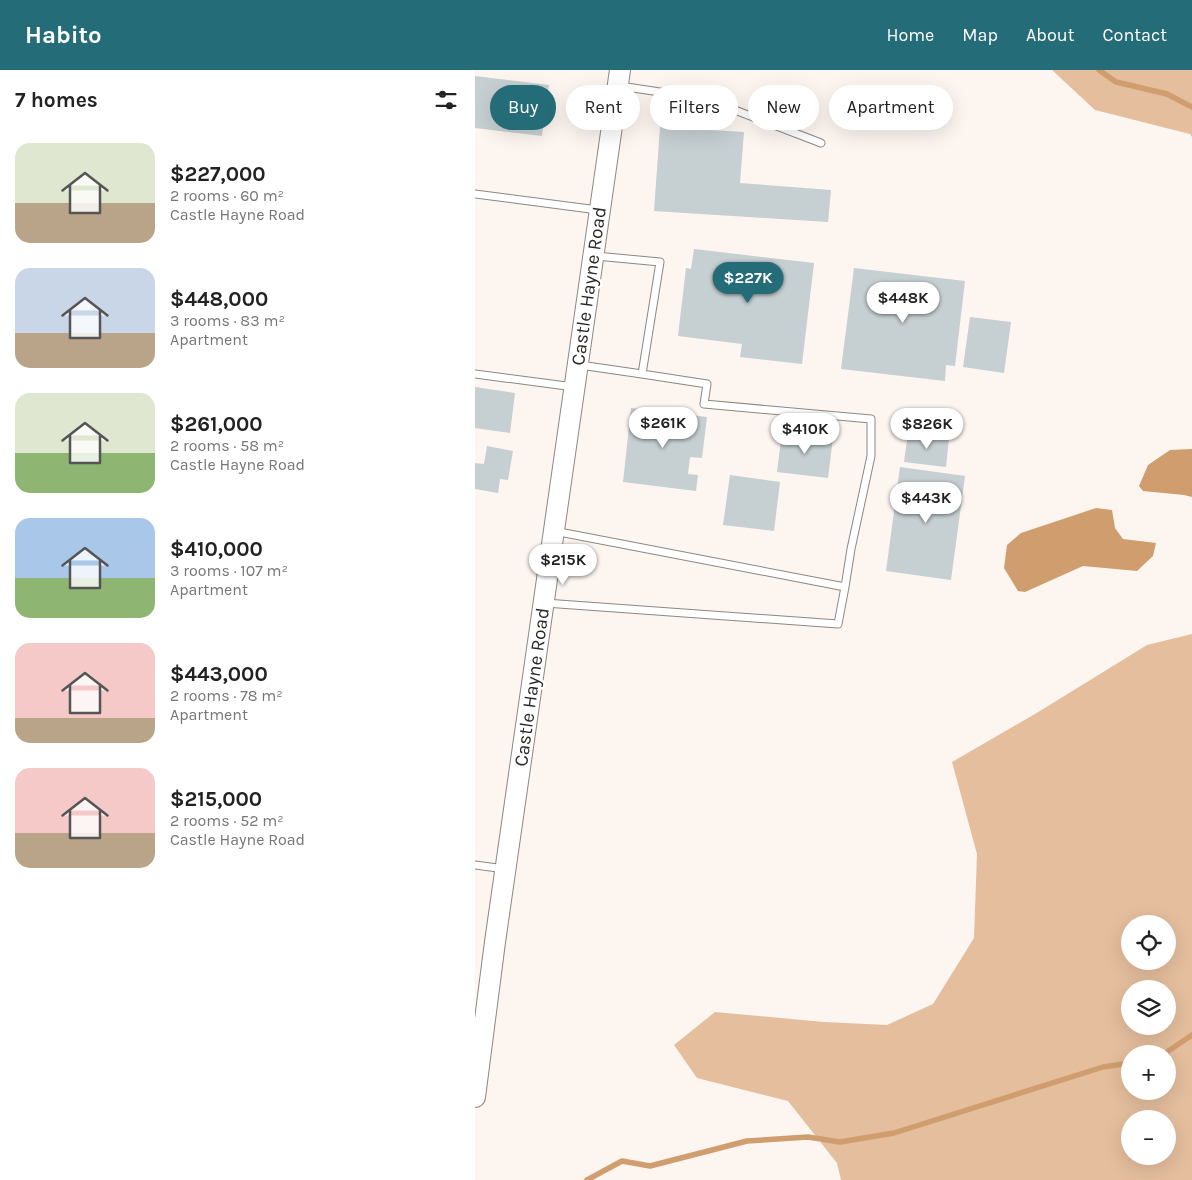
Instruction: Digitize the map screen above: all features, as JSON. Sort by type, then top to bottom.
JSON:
[{"type":"main road","name":"Castle Hayne Road","points":[[475,1097],[505,869],[619,78]]},
{"type":"lane","points":[[619,78],[706,99],[821,144]]},
{"type":"lane","points":[[475,194],[599,210]]},
{"type":"lane","points":[[593,255],[660,262],[642,374]]},
{"type":"lane","points":[[543,602],[838,624],[851,549],[871,456],[871,419],[704,404],[707,384],[577,365]]},
{"type":"lane","points":[[475,374],[574,387]]},
{"type":"lane","points":[[553,531],[845,586]]},
{"type":"lane","points":[[475,865],[505,869]]},
{"type":"shaded area","points":[[1052,70],[1192,70],[1192,137],[1190,134],[1095,110]]},
{"type":"shaded area","points":[[1192,449],[1192,497],[1143,491],[1139,486],[1148,465],[1170,450]]},
{"type":"shaded area","points":[[1096,508],[1112,510],[1115,528],[1123,539],[1156,543],[1153,556],[1137,571],[1083,566],[1025,592],[1018,591],[1004,568],[1007,545],[1021,533]]},
{"type":"shaded area","points":[[1192,634],[1192,1180],[841,1180],[837,1163],[788,1101],[697,1078],[674,1045],[715,1012],[824,1022],[887,1025],[933,1004],[974,938],[977,854],[952,762],[1035,714],[1147,645]]},
{"type":"building","points":[[475,76],[549,85],[490,85],[490,130],[475,128]]},
{"type":"building","points":[[492,130],[543,130],[542,136]]},
{"type":"building","points":[[660,130],[744,132],[740,183],[831,190],[828,222],[654,211]]},
{"type":"building","points":[[694,249],[814,263],[802,364],[740,357],[742,344],[678,336],[686,268],[691,269]]},
{"type":"building","points":[[854,268],[965,281],[955,366],[946,365],[945,381],[841,369]]},
{"type":"building","points":[[970,317],[1011,322],[1004,373],[963,367]]},
{"type":"building","points":[[475,387],[515,393],[510,433],[475,428]]},
{"type":"building","points":[[631,408],[707,417],[702,458],[690,457],[688,474],[698,475],[696,491],[623,482]]},
{"type":"building","points":[[782,431],[833,438],[828,478],[777,472]]},
{"type":"building","points":[[908,433],[949,438],[946,467],[904,462]]},
{"type":"building","points":[[487,446],[513,451],[508,480],[500,479],[498,493],[475,489],[475,463],[484,464]]},
{"type":"building","points":[[900,467],[965,476],[951,580],[886,571]]},
{"type":"building","points":[[730,475],[780,482],[774,531],[723,525]]},
{"type":"waterway","points":[[1099,70],[1116,82],[1167,94],[1192,107]]},
{"type":"waterway","points":[[1176,1046],[1192,1035]]},
{"type":"waterway","points":[[587,1180],[622,1161],[650,1166],[747,1141],[808,1137],[840,1142],[894,1133],[1103,1067],[1121,1064]]}]
